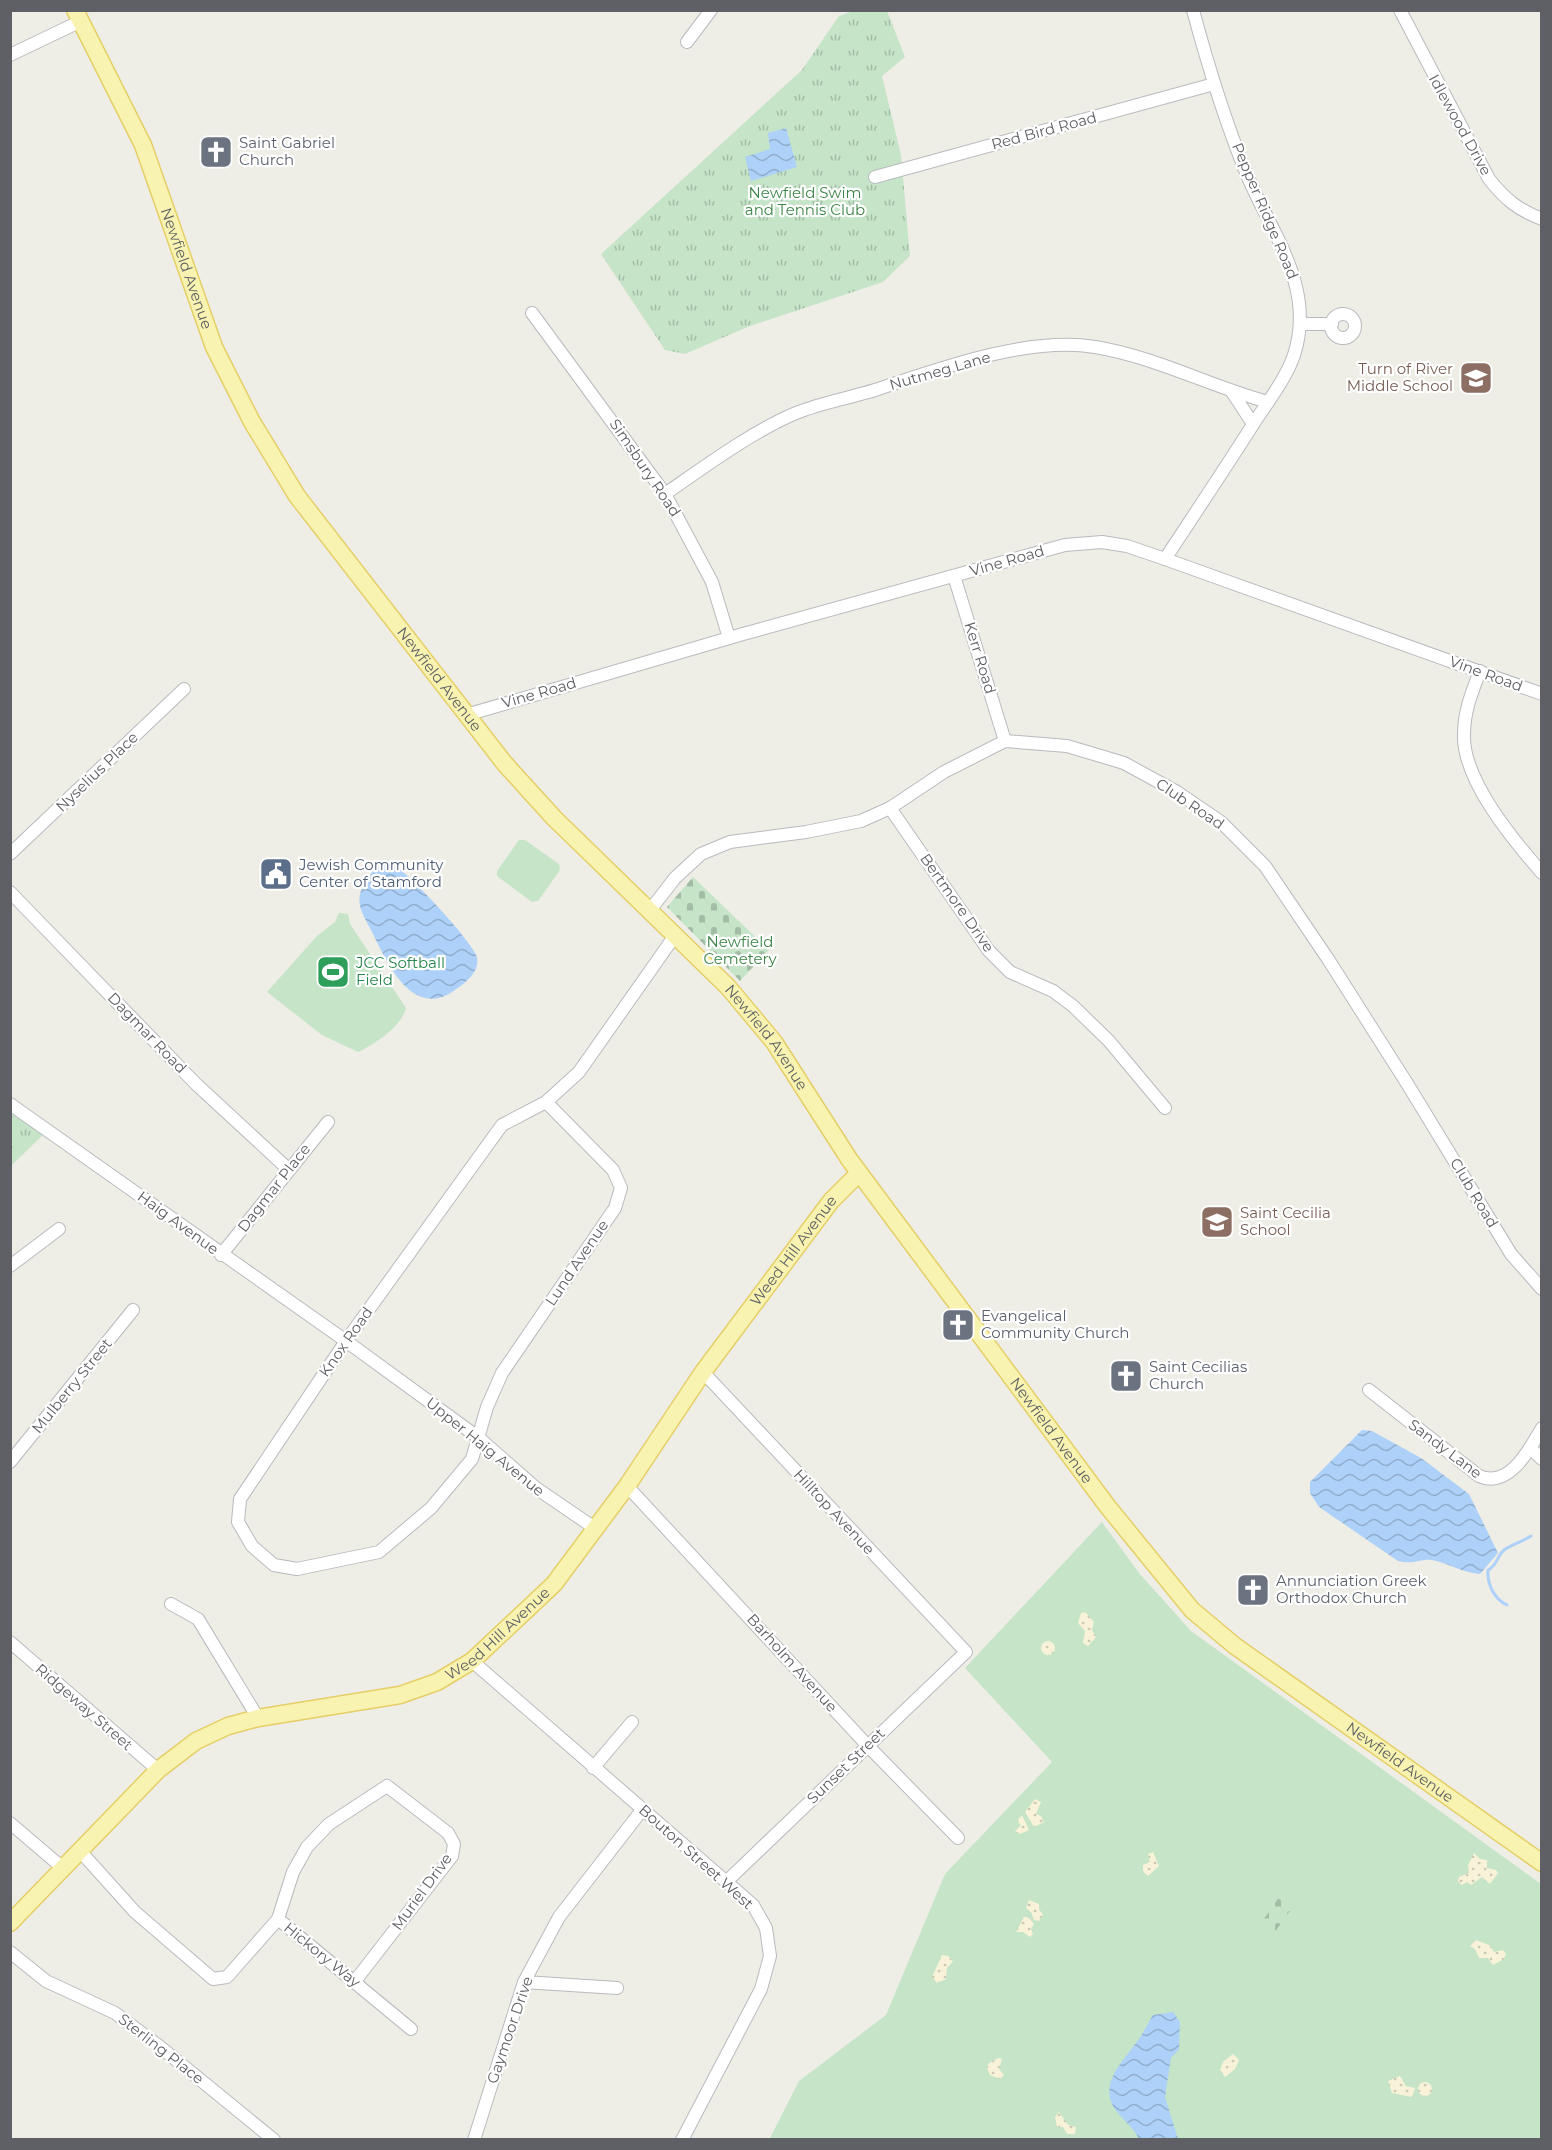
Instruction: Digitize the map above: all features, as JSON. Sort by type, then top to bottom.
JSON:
[{"type":"main road","name":"Newfield Avenue","points":[[78,16],[134,124],[213,347],[252,422],[303,503],[466,715],[505,764],[554,818],[676,934],[728,987],[774,1042],[859,1173],[1108,1507],[1192,1610],[1234,1646],[1542,1863]]},
{"type":"main road","name":"Weed Hill Avenue","points":[[10,1923],[158,1770],[196,1741],[228,1726],[258,1719],[400,1695],[437,1682],[472,1661],[554,1584],[627,1486],[703,1372],[831,1201],[859,1173]]},
{"type":"street","points":[[687,42],[711,10]]},
{"type":"street","name":"Pepper Ridge Road","points":[[1165,559],[1268,402],[1294,356],[1301,324],[1298,288],[1290,262],[1248,176],[1214,84],[1193,10]]},
{"type":"street","name":"Idlewood Drive","points":[[1400,10],[1489,179],[1522,212],[1542,219]]},
{"type":"street","points":[[10,55],[78,16]]},
{"type":"street","name":"Red Bird Road","points":[[875,177],[1214,84]]},
{"type":"street","name":"Simsbury Road","points":[[532,313],[665,494],[712,582],[729,638]]},
{"type":"street","points":[[1301,324],[1332,324]]},
{"type":"street","name":"Nutmeg Lane","points":[[665,494],[718,457],[796,414],[959,363],[1045,345],[1094,347],[1137,357],[1183,371],[1232,392],[1268,402]]},
{"type":"street","points":[[1232,392],[1253,424]]},
{"type":"street","name":"Vine Road","points":[[466,715],[729,638],[1083,542],[1126,546],[1542,694]]},
{"type":"street","name":"Kerr Road","points":[[954,576],[1005,741]]},
{"type":"street","points":[[1480,671],[1466,708],[1463,736],[1473,775],[1525,855],[1542,873]]},
{"type":"street","name":"Nyselius Place","points":[[10,854],[184,689]]},
{"type":"street","points":[[651,909],[675,878],[701,854],[730,842],[806,832],[861,821],[890,808],[944,772],[1005,741]]},
{"type":"street","name":"Club Road","points":[[1005,741],[1067,746],[1124,763],[1177,792],[1221,822],[1264,866],[1396,1065],[1511,1254],[1542,1289]]},
{"type":"street","name":"Bertmore Drive","points":[[890,808],[989,951],[1010,972],[1053,991],[1073,1006],[1109,1041],[1165,1108]]},
{"type":"street","name":"Dagmar Road","points":[[10,892],[196,1084],[288,1169]]},
{"type":"street","name":"Knox Road","points":[[479,1438],[472,1459],[431,1508],[379,1552],[297,1569],[274,1564],[252,1546],[238,1522],[240,1499],[346,1341],[502,1125],[546,1102],[579,1072],[676,934]]},
{"type":"street","name":"Lund Avenue","points":[[479,1438],[487,1407],[502,1373],[615,1208],[621,1188],[613,1170],[546,1102]]},
{"type":"street","name":"Haig Avenue","points":[[10,1104],[346,1341]]},
{"type":"street","name":"Dagmar Place","points":[[222,1255],[327,1122]]},
{"type":"street","points":[[10,1266],[59,1229]]},
{"type":"street","name":"Mulberry Street","points":[[10,1462],[133,1310]]},
{"type":"street","name":"Upper Haig Avenue","points":[[346,1341],[479,1438],[536,1488],[596,1529]]},
{"type":"street","name":"Hilltop Avenue","points":[[703,1372],[966,1652]]},
{"type":"street","name":"Sandy Lane","points":[[1369,1390],[1479,1476],[1489,1480],[1497,1480],[1509,1473],[1530,1448],[1542,1428]]},
{"type":"street","points":[[1530,1448],[1542,1459]]},
{"type":"street","name":"Barholm Avenue","points":[[627,1486],[867,1745],[958,1838]]},
{"type":"street","points":[[171,1604],[198,1618],[258,1719]]},
{"type":"street","name":"Ridgeway Street","points":[[10,1642],[158,1770]]},
{"type":"street","name":"Sunset Street","points":[[727,1881],[966,1652]]},
{"type":"street","name":"Bouton Street West","points":[[472,1661],[593,1768],[727,1881],[753,1905],[766,1928],[770,1956],[761,1989],[682,2139]]},
{"type":"street","points":[[593,1768],[632,1722]]},
{"type":"street","name":"Muriel Drive","points":[[278,1919],[293,1872],[307,1847],[329,1824],[387,1786],[448,1833],[453,1844],[452,1856],[355,1981]]},
{"type":"street","name":"Gaymoor Drive","points":[[474,2139],[524,1982],[559,1917],[642,1810]]},
{"type":"street","points":[[10,1823],[64,1869]]},
{"type":"street","name":"Hickory Way","points":[[81,1852],[135,1912],[213,1979],[227,1977],[278,1919],[411,2030]]},
{"type":"street","name":"Sterling Place","points":[[10,1952],[46,1982],[115,2013],[274,2139]]},
{"type":"street","points":[[524,1982],[616,1988]]},
{"type":"green space","name":"Newfield Swim and Tennis Club","points":[[853,11],[887,11],[905,57],[882,76],[901,155],[910,256],[883,282],[750,326],[685,354],[665,350],[601,254],[802,70],[839,16]]},
{"type":"green space","points":[[519,840],[525,840],[559,864],[560,870],[538,901],[532,902],[497,876],[497,871]]},
{"type":"green space","name":"Newfield Cemetery","points":[[693,877],[769,950],[740,981],[667,907]]},
{"type":"green space","name":"JCC Softball Field","points":[[339,913],[348,914],[350,924],[406,1008],[393,1028],[379,1040],[358,1052],[322,1035],[267,992],[317,936],[335,922]]},
{"type":"green space","points":[[11,1104],[48,1130],[11,1166]]},
{"type":"green space","points":[[1102,1522],[1139,1573],[1191,1631],[1541,1884],[1541,2139],[769,2140],[799,2081],[886,2015],[945,1874],[1052,1762],[965,1668]]},
{"type":"green space","points":[[1280,1896],[1294,1905],[1272,1936],[1259,1926]]},
{"type":"sand","points":[[1085,1612],[1094,1622],[1092,1630],[1096,1637],[1088,1646],[1083,1643],[1085,1631],[1078,1623],[1081,1613]]},
{"type":"sand","points":[[1045,1641],[1051,1641],[1055,1648],[1051,1655],[1045,1655],[1041,1651],[1041,1645]]},
{"type":"sand","points":[[1035,1799],[1041,1802],[1036,1814],[1041,1816],[1044,1822],[1034,1827],[1025,1812]]},
{"type":"sand","points":[[1022,1815],[1029,1830],[1020,1834],[1015,1831],[1021,1825],[1017,1821]]},
{"type":"sand","points":[[1153,1852],[1159,1866],[1148,1876],[1143,1871],[1143,1865],[1150,1862],[1148,1854]]},
{"type":"sand","points":[[1474,1853],[1480,1859],[1487,1860],[1487,1868],[1496,1870],[1498,1873],[1490,1884],[1482,1877],[1471,1885],[1467,1882],[1462,1885],[1458,1881],[1459,1877],[1469,1873],[1468,1865]]},
{"type":"sand","points":[[1029,1900],[1039,1904],[1039,1910],[1043,1914],[1039,1921],[1034,1920],[1031,1912],[1026,1908]]},
{"type":"sand","points":[[1024,1917],[1028,1917],[1034,1924],[1031,1929],[1033,1934],[1030,1937],[1023,1932],[1016,1932]]},
{"type":"sand","points":[[1476,1940],[1489,1945],[1494,1952],[1503,1950],[1506,1954],[1504,1959],[1493,1965],[1488,1958],[1479,1958],[1475,1949],[1470,1946]]},
{"type":"sand","points":[[942,1955],[948,1956],[953,1961],[947,1968],[946,1979],[937,1983],[932,1977]]},
{"type":"sand","points":[[1233,2054],[1239,2060],[1235,2069],[1225,2077],[1220,2070],[1223,2062]]},
{"type":"sand","points":[[998,2058],[1002,2059],[999,2069],[1004,2075],[1000,2079],[990,2075],[987,2068],[988,2064]]},
{"type":"sand","points":[[1400,2076],[1406,2086],[1415,2088],[1412,2097],[1392,2093],[1388,2081]]},
{"type":"sand","points":[[1425,2082],[1430,2084],[1432,2089],[1430,2094],[1425,2096],[1420,2094],[1418,2089],[1420,2084]]},
{"type":"sand","points":[[1059,2112],[1068,2125],[1076,2127],[1075,2134],[1067,2134],[1063,2127],[1057,2127],[1055,2117]]},
{"type":"water","points":[[786,128],[797,167],[751,181],[745,157],[770,149],[768,133]]},
{"type":"water","points":[[387,860],[407,875],[436,905],[463,936],[477,957],[474,973],[452,992],[438,998],[425,998],[413,993],[394,972],[362,913],[360,897],[363,886],[375,869]]},
{"type":"water","points":[[1362,1430],[1372,1431],[1421,1458],[1469,1494],[1498,1553],[1480,1574],[1432,1560],[1398,1561],[1319,1507],[1310,1493],[1310,1482]]},
{"type":"water","points":[[1173,2012],[1180,2022],[1179,2049],[1171,2058],[1165,2097],[1178,2139],[1139,2139],[1113,2106],[1110,2097],[1112,2079],[1153,2015]]},
{"type":"waterway","points":[[1507,1605],[1498,1599],[1492,1590],[1488,1570],[1504,1550],[1531,1536]]},
{"type":"place","name":"Saint Gabriel Church","points":[[216,152]]},
{"type":"place","name":"Turn of River Middle School","points":[[1476,378]]},
{"type":"place","name":"Jewish Community Center of Stamford","points":[[276,874]]},
{"type":"place","name":"JCC Softball Field","points":[[333,972]]},
{"type":"place","name":"Saint Cecilia School","points":[[1217,1222]]},
{"type":"place","name":"Evangelical Community Church","points":[[958,1325]]},
{"type":"place","name":"Saint Cecilias Church","points":[[1126,1376]]},
{"type":"place","name":"Annunciation Greek Orthodox Church","points":[[1253,1590]]}]
